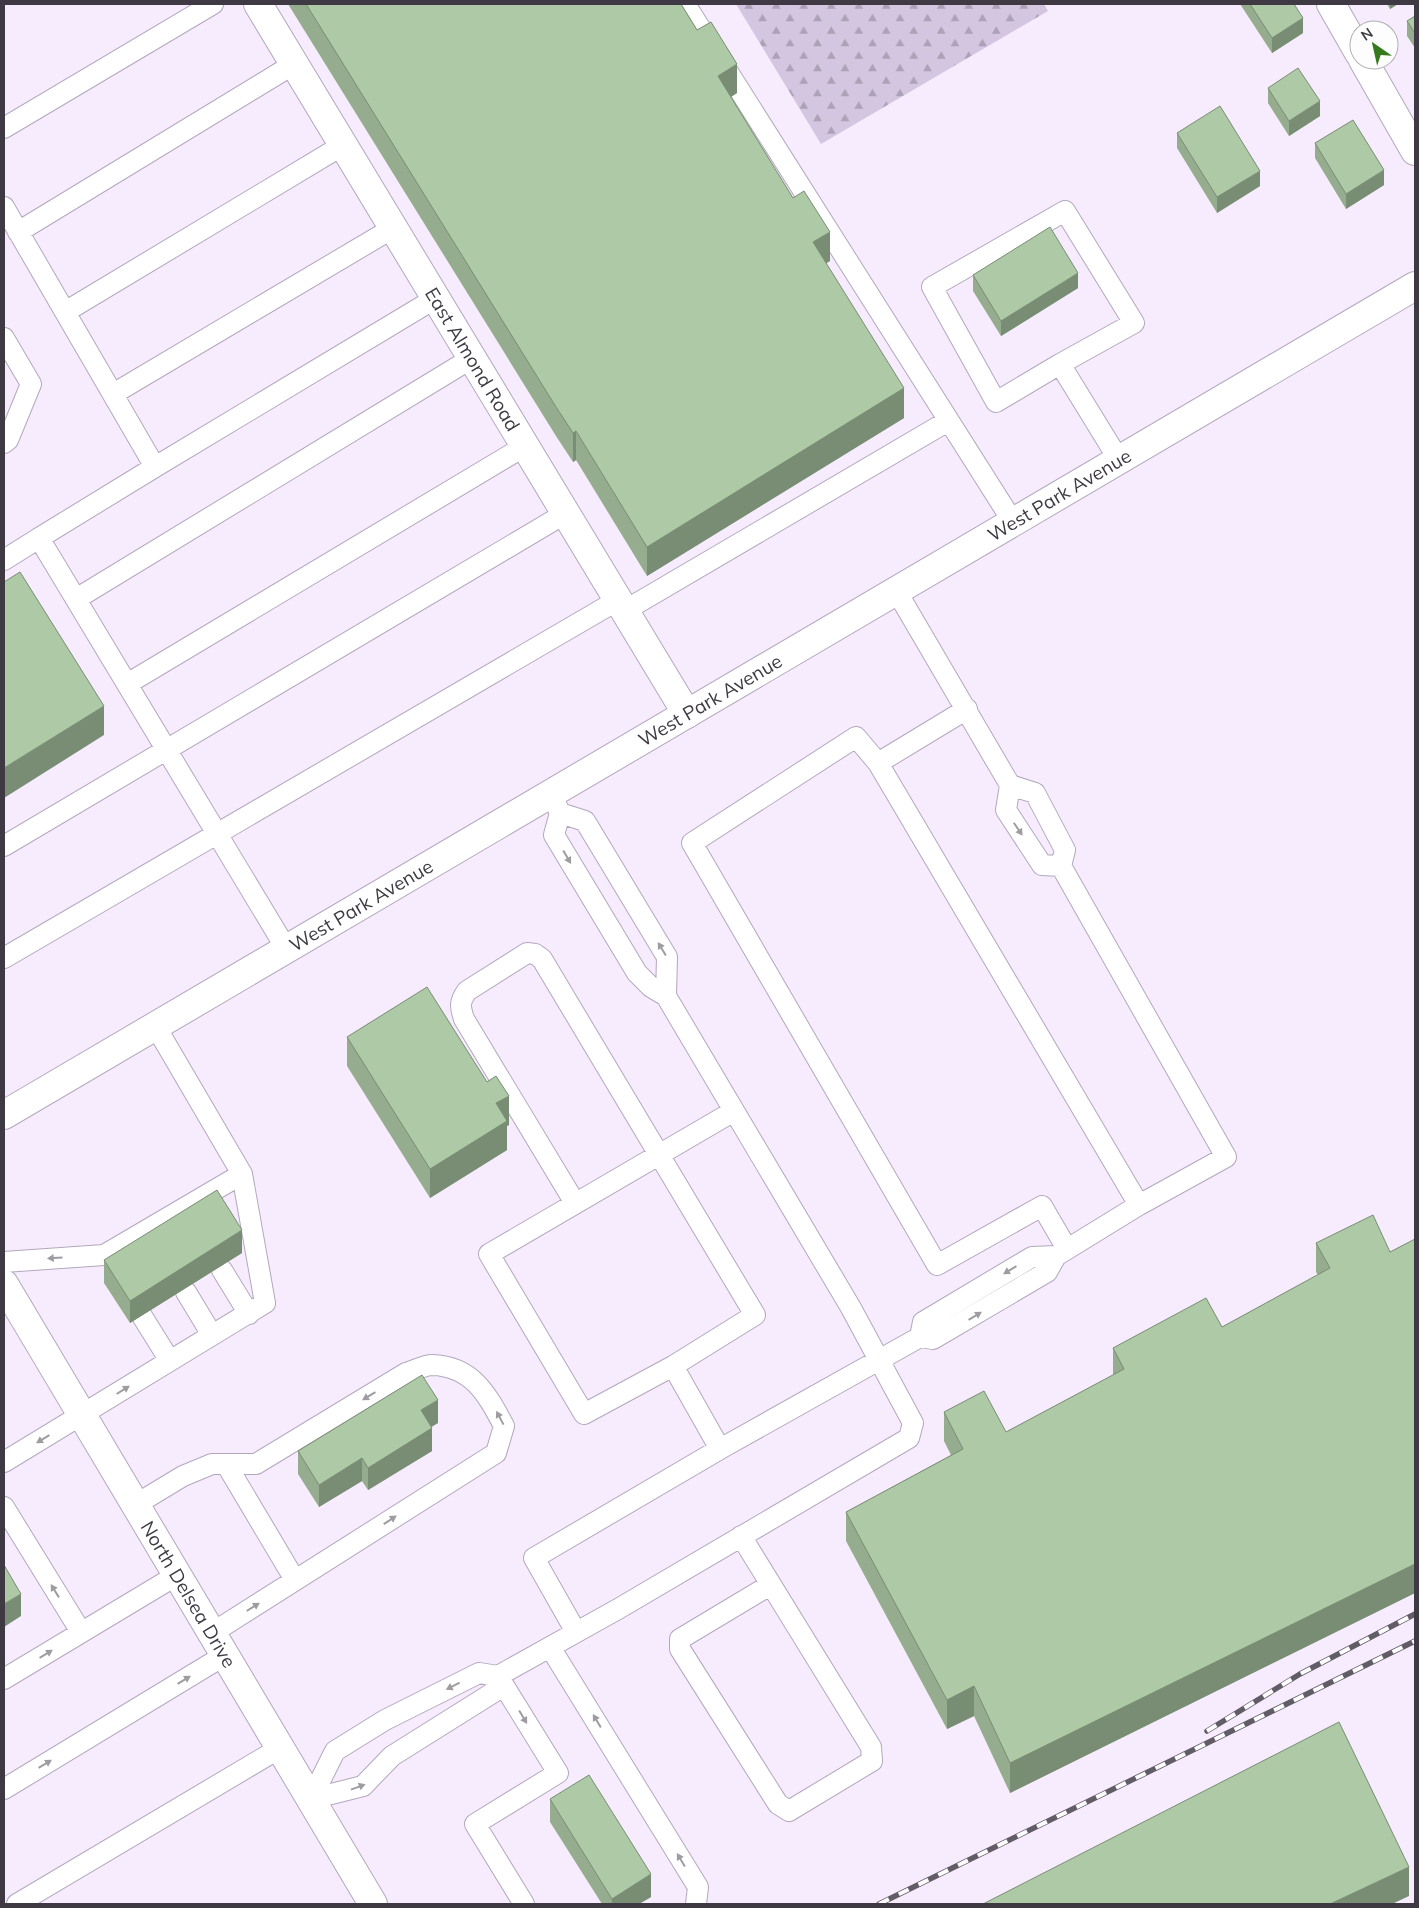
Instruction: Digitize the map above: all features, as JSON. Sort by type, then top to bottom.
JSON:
[{"type":"main road","name":"East Almond Road","points":[[258,4],[687,714]]},
{"type":"main road","points":[[1331,4],[1349,36]]},
{"type":"main road","points":[[1369,70],[1415,151]]},
{"type":"main road","name":"West Park Avenue","points":[[4,1115],[287,950],[556,803],[687,714],[1415,286]]},
{"type":"main road","name":"North Delsea Drive","points":[[4,1284],[373,1904]]},
{"type":"lane","points":[[4,128],[213,4]]},
{"type":"lane","points":[[684,4],[1013,522]]},
{"type":"lane","points":[[18,232],[294,64]]},
{"type":"lane","points":[[65,312],[343,145]]},
{"type":"lane","points":[[4,207],[155,467]]},
{"type":"lane","points":[[1065,210],[1134,322],[1060,364],[996,402],[932,287],[1065,210]]},
{"type":"lane","points":[[113,394],[393,228]]},
{"type":"lane","points":[[4,560],[436,298]]},
{"type":"lane","points":[[4,338],[31,384],[8,440],[4,443]]},
{"type":"lane","points":[[76,599],[472,358]]},
{"type":"lane","points":[[1060,364],[1119,460]]},
{"type":"lane","points":[[4,958],[216,833],[948,421]]},
{"type":"lane","points":[[127,684],[525,446]]},
{"type":"lane","points":[[4,846],[566,514]]},
{"type":"lane","points":[[39,538],[287,950]]},
{"type":"lane","points":[[896,592],[967,709],[1010,785],[1006,810],[1042,865],[1061,866]]},
{"type":"lane","points":[[878,763],[967,709]]},
{"type":"lane","points":[[1061,1252],[1042,1206],[938,1265],[692,843],[856,737],[878,763],[1139,1205]]},
{"type":"lane","points":[[576,1632],[534,1558],[720,1449],[880,1361],[920,1336],[933,1340],[963,1324],[1047,1272],[1061,1252],[1139,1205],[1226,1157],[1061,866],[1065,850],[1035,793],[1010,785]]},
{"type":"lane","points":[[311,1799],[335,1751],[385,1720],[479,1673],[498,1676],[909,1438],[913,1423],[851,1308],[666,996],[651,987],[637,973],[554,834],[556,803],[585,821],[667,957],[666,996]]},
{"type":"lane","points":[[575,1203],[464,1019],[460,1007],[461,1000],[467,992],[527,953],[535,954],[542,960],[658,1156],[755,1315],[673,1366],[584,1414],[489,1254],[575,1203],[658,1156],[734,1111]]},
{"type":"lane","points":[[4,1462],[265,1303],[242,1174],[156,1027]]},
{"type":"lane","points":[[4,1262],[109,1262],[188,1215],[242,1174]]},
{"type":"lane","points":[[222,1270],[248,1314]]},
{"type":"lane","points":[[186,1292],[212,1335]]},
{"type":"lane","points":[[142,1316],[170,1361]]},
{"type":"lane","points":[[4,1789],[218,1644],[295,1580],[496,1452],[504,1426],[490,1398],[465,1371],[431,1365],[406,1373],[256,1464],[212,1464],[183,1476],[135,1505]]},
{"type":"lane","points":[[673,1366],[720,1449]]},
{"type":"lane","points":[[226,1464],[295,1580]]},
{"type":"lane","points":[[4,1507],[81,1632]]},
{"type":"lane","points":[[741,1536],[871,1747],[872,1761],[788,1811],[778,1804],[680,1648],[680,1639],[770,1585]]},
{"type":"lane","points":[[4,1679],[177,1575]]},
{"type":"lane","points":[[550,1646],[698,1887],[696,1904]]},
{"type":"lane","points":[[498,1676],[558,1773],[475,1824],[524,1904]]},
{"type":"lane","points":[[311,1799],[363,1786],[392,1756],[494,1692],[498,1676]]},
{"type":"lane","points":[[17,1904],[280,1748]]},
{"type":"green space","points":[[736,4],[1044,4],[1048,11],[821,144]]},
{"type":"building","points":[[306,4],[681,4],[697,30],[711,22],[737,64],[718,76],[793,198],[804,191],[830,232],[813,242],[904,388],[647,547],[576,431],[573,433],[556,407]]},
{"type":"building","points":[[1250,4],[1294,4],[1303,18],[1272,38]]},
{"type":"building","points":[[1415,16],[1415,33],[1407,21]]},
{"type":"building","points":[[1298,68],[1320,101],[1289,121],[1268,88]]},
{"type":"building","points":[[1220,106],[1260,171],[1217,197],[1177,133]]},
{"type":"building","points":[[1353,120],[1384,170],[1346,194],[1315,143]]},
{"type":"building","points":[[1050,227],[1078,273],[1001,321],[973,275]]},
{"type":"building","points":[[20,572],[104,706],[4,768],[4,582]]},
{"type":"building","points":[[427,987],[487,1082],[496,1076],[509,1096],[496,1103],[507,1121],[430,1169],[347,1037]]},
{"type":"building","points":[[217,1190],[242,1230],[130,1301],[104,1260]]},
{"type":"building","points":[[1373,1215],[1390,1252],[1415,1239],[1415,1564],[1010,1763],[974,1686],[947,1700],[846,1512],[963,1449],[944,1412],[984,1391],[1006,1432],[1124,1369],[1113,1348],[1206,1298],[1222,1327],[1330,1268],[1316,1243]]},
{"type":"building","points":[[422,1375],[438,1400],[421,1410],[432,1428],[368,1468],[362,1458],[319,1485],[298,1451]]},
{"type":"building","points":[[4,1565],[21,1594],[4,1604]]},
{"type":"building","points":[[1339,1722],[1409,1867],[1330,1904],[983,1904]]},
{"type":"building","points":[[589,1775],[651,1874],[612,1899],[550,1799]]},
{"type":"railway","points":[[1207,1731],[1300,1674],[1415,1614]]},
{"type":"railway","points":[[879,1904],[1415,1641]]}]
